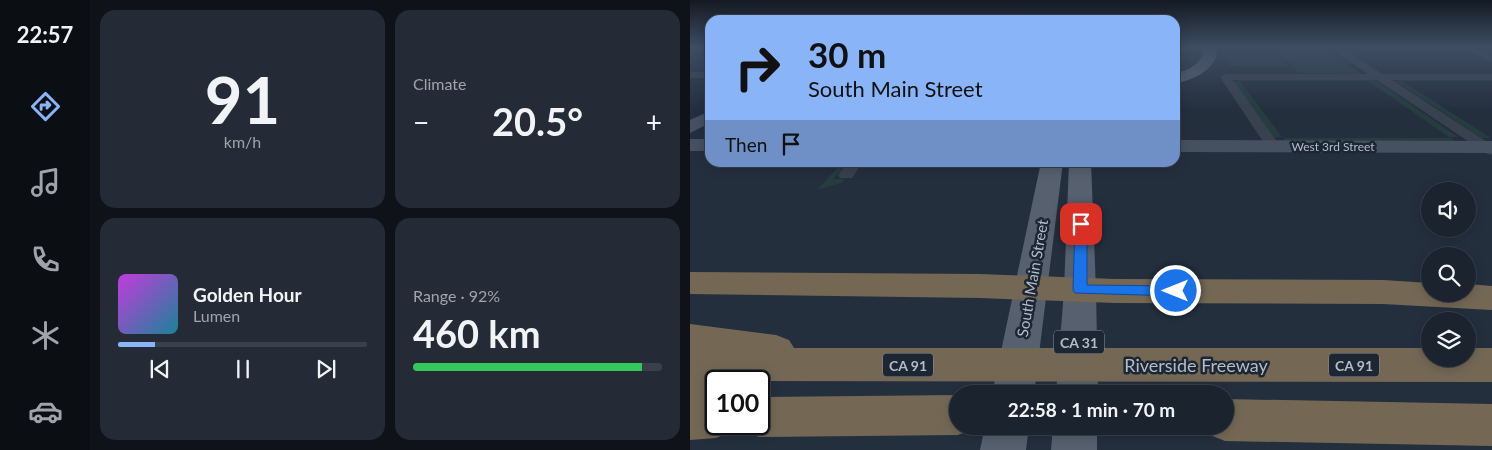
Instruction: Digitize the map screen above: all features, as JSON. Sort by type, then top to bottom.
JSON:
[{"type":"highway","points":[[690,283],[1080,290],[1383,292],[1492,298]]},
{"type":"highway","points":[[690,339],[857,364]]},
{"type":"highway","name":"Riverside Freeway","points":[[690,365],[1492,365]]},
{"type":"highway","points":[[690,398],[705,398]]},
{"type":"highway","points":[[770,399],[791,400],[809,408],[816,416]]},
{"type":"highway","points":[[770,417],[949,415]]},
{"type":"highway","points":[[690,419],[705,418]]},
{"type":"highway","points":[[1234,420],[1492,424]]},
{"type":"main road","points":[[1180,77],[1192,73],[1200,68]]},
{"type":"main road","name":"South Main Street","points":[[1014,385],[1051,167]]},
{"type":"main road","points":[[1080,167],[1080,290]]},
{"type":"main road","name":"CA 31","points":[[1077,385],[1080,290]]},
{"type":"main road","points":[[1003,450],[1006,435]]},
{"type":"main road","points":[[1074,450],[1075,435]]},
{"type":"street","points":[[1365,68],[1490,148]]},
{"type":"street","points":[[690,75],[705,75]]},
{"type":"street","points":[[1273,146],[1225,77],[1492,77]]},
{"type":"street","points":[[690,127],[705,119]]},
{"type":"street","points":[[690,145],[705,145]]},
{"type":"street","name":"West 3rd Street","points":[[1180,146],[1490,148]]},
{"type":"street","points":[[846,175],[852,167]]},
{"type":"green space","points":[[1293,68],[1352,68],[1361,74],[1299,73]]},
{"type":"green space","points":[[1238,79],[1367,79],[1377,81],[1458,137],[1449,137],[1368,81],[1240,81],[1282,137],[1273,138],[1233,81],[1239,81]]},
{"type":"green space","points":[[1398,79],[1492,79],[1492,81],[1402,81],[1491,138],[1482,138],[1395,81],[1400,81]]},
{"type":"green space","points":[[1283,138],[1451,138],[1455,141],[1285,141]]},
{"type":"green space","points":[[838,167],[844,167],[833,179],[845,179],[841,183],[817,190]]},
{"type":"route","points":[[1081,224],[1080,290],[1176,291]]}]
